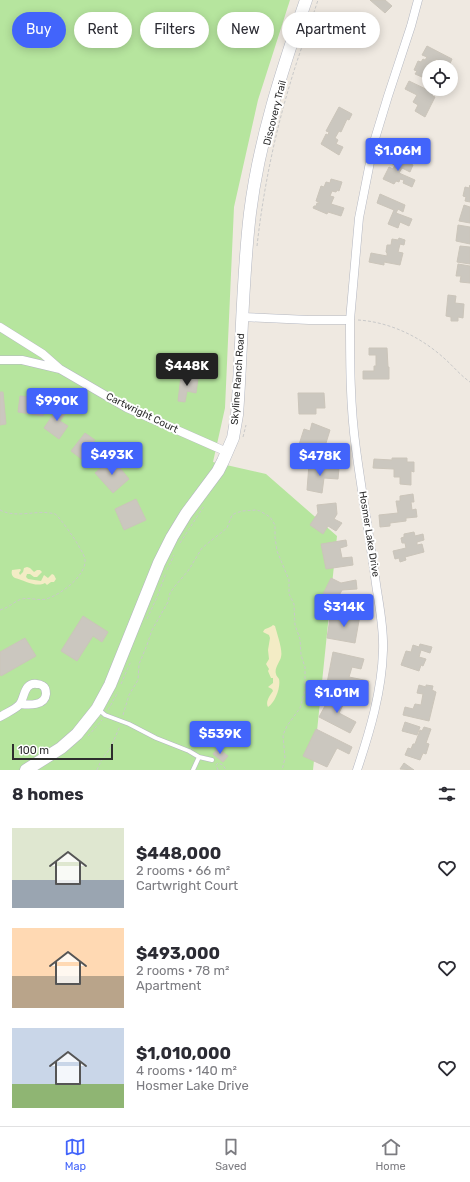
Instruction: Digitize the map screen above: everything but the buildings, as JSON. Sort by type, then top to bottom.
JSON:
[{"type":"street","name":"Skyline Ranch Road","points":[[26,770],[61,748],[77,734],[97,709],[110,686],[159,563],[172,537],[186,514],[218,471],[227,452],[237,415],[242,317],[250,212],[261,150],[272,107],[284,64],[306,0]]},
{"type":"street","name":"Hosmer Lake Drive","points":[[357,770],[374,715],[380,685],[384,649],[356,447],[350,390],[350,320],[359,218],[374,142],[418,0]]},
{"type":"street","points":[[242,317],[350,320]]},
{"type":"street","name":"Cartwright Court","points":[[0,327],[43,354],[60,369],[127,408],[227,452]]},
{"type":"street","name":"Cartwright Court","points":[[2,358],[22,360],[60,369]]},
{"type":"street","points":[[0,716],[20,704]]},
{"type":"lane","points":[[97,709],[105,715],[129,724],[156,738],[189,751],[199,757],[212,760]]},
{"type":"lane","points":[[193,770],[199,757]]},
{"type":"path","name":"Discovery Trail","points":[[258,234],[274,146],[283,108],[290,82],[318,0]]},
{"type":"path","points":[[350,320],[370,321],[390,326],[412,336],[427,344],[470,382]]},
{"type":"path","points":[[0,510],[5,513],[13,514],[55,514],[73,536],[84,556],[85,563],[80,576],[55,595],[46,599],[20,599],[0,610]]},
{"type":"path","points":[[97,770],[100,761],[111,747],[129,695],[138,680],[139,664],[152,630],[168,602],[170,593],[188,571],[202,548],[227,528],[232,515],[236,512],[256,510],[270,517],[275,526],[277,551],[289,580],[289,594],[294,604],[295,625],[300,639],[301,655],[305,666],[305,691],[300,708],[287,726],[283,735],[285,758],[282,770]]},
{"type":"path","points":[[218,770],[216,765],[218,763],[224,765],[226,770]]},
{"type":"green space","points":[[0,0],[290,0],[286,12],[282,12],[282,25],[258,100],[234,207],[225,408],[213,462],[266,474],[337,536],[313,770],[0,770]]},
{"type":"sand","points":[[27,567],[34,572],[40,570],[42,572],[37,577],[27,574],[26,577],[28,579],[41,581],[44,575],[48,578],[52,574],[56,579],[54,582],[47,585],[45,583],[38,585],[12,576],[12,570],[20,569],[20,575],[24,568]]},
{"type":"sand","points":[[273,625],[275,626],[281,646],[281,654],[276,667],[276,675],[279,679],[278,690],[273,702],[268,707],[267,701],[273,691],[268,687],[273,683],[273,678],[271,678],[266,664],[269,659],[268,650],[270,638],[269,635],[263,632],[265,629]]}]
